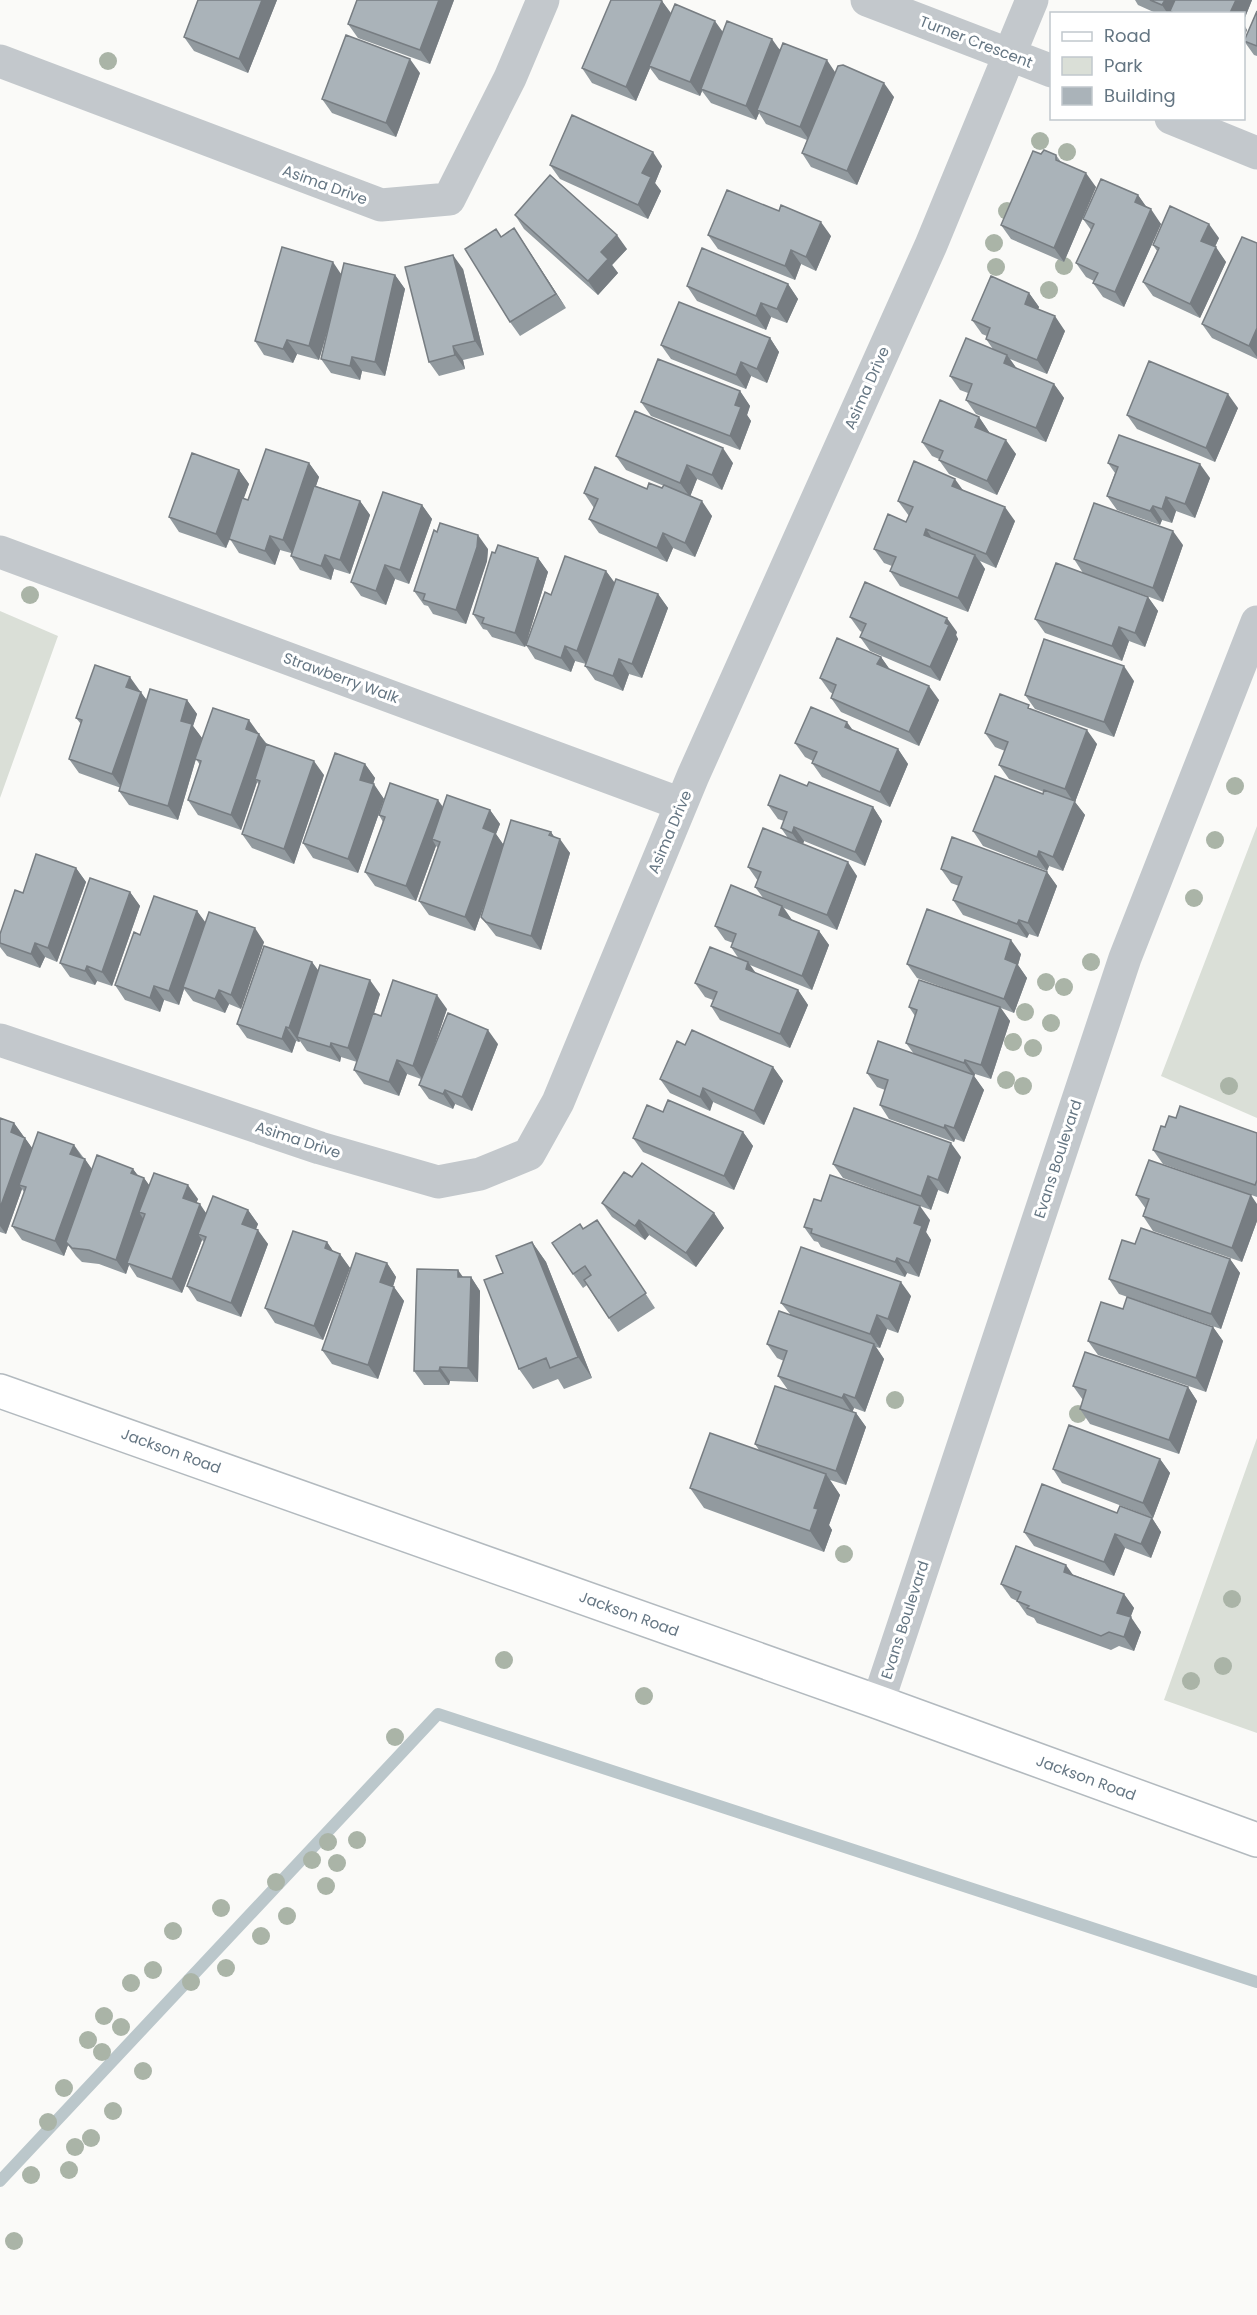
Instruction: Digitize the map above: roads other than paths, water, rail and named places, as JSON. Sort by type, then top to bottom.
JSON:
[{"type":"main road","name":"Jackson Road","points":[[0,1391],[878,1702],[1257,1840]]},
{"type":"street","name":"Asima Drive","points":[[0,61],[381,205],[449,199],[510,78],[543,0]]},
{"type":"street","name":"Turner Crescent","points":[[867,0],[1050,70]]},
{"type":"street","name":"Asima Drive","points":[[0,1040],[320,1148],[438,1182],[480,1174],[529,1154],[552,1112],[681,804],[930,245],[1032,0]]},
{"type":"street","points":[[1176,120],[1257,153]]},
{"type":"street","name":"Strawberry Walk","points":[[0,552],[681,804]]},
{"type":"street","name":"Evans Boulevard","points":[[878,1702],[1125,958],[1257,622]]},
{"type":"waterway","points":[[0,2181],[438,1714],[1257,1982]]}]
